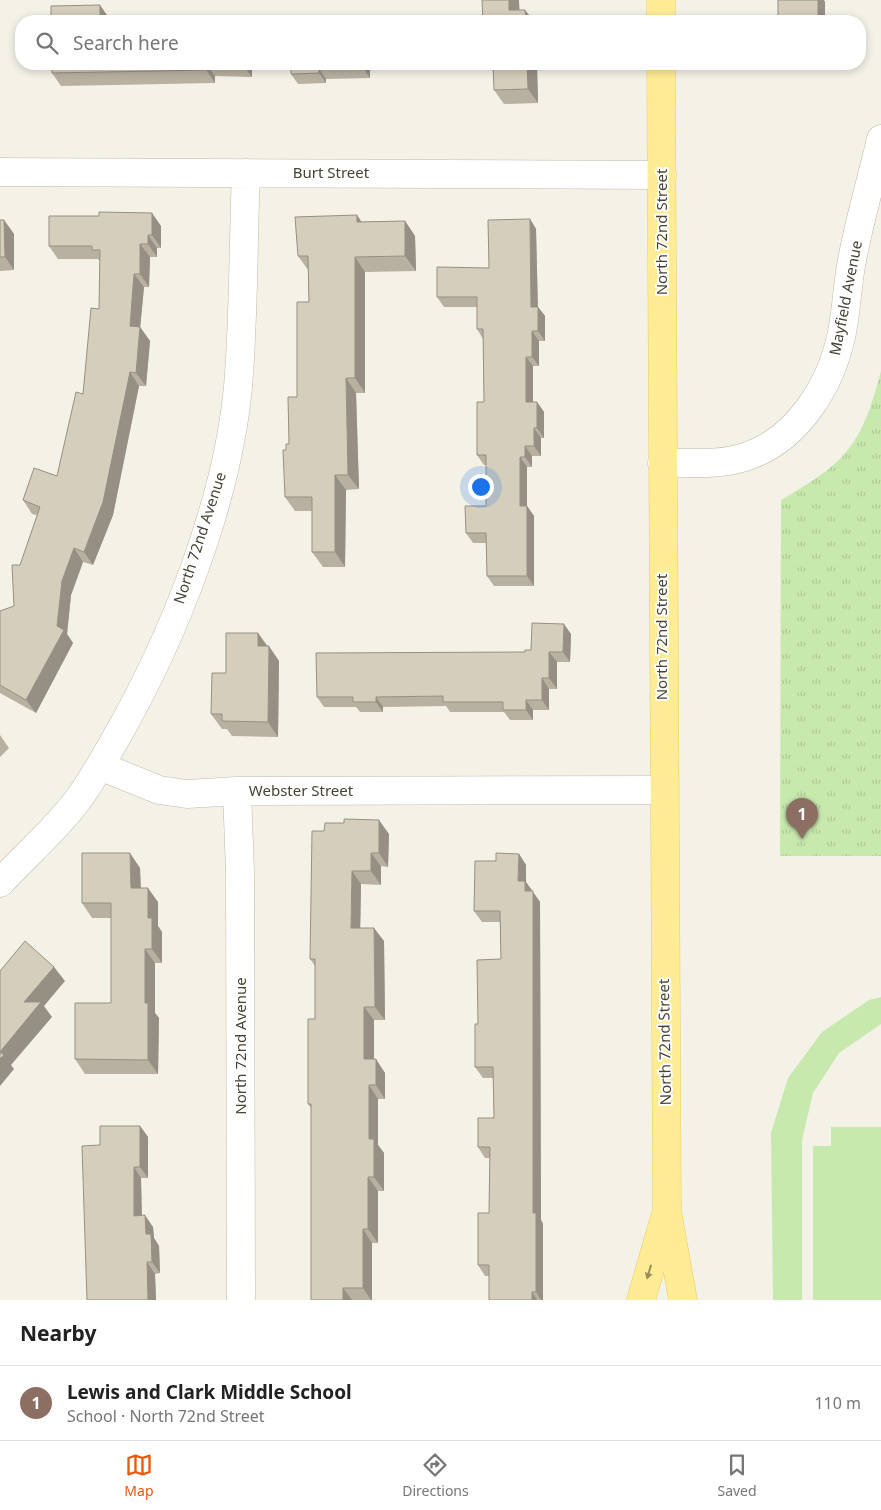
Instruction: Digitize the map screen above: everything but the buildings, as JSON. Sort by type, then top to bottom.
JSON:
[{"type":"main road","points":[[661,0],[661,15]]},
{"type":"main road","name":"North 72nd Street","points":[[661,70],[663,790],[667,1211],[683,1300]]},
{"type":"main road","name":"North 72nd Street","points":[[641,1300],[667,1211]]},
{"type":"street","name":"Mayfield Avenue","points":[[662,463],[718,462],[745,457],[790,431],[821,392],[842,333],[850,270],[877,176],[881,139]]},
{"type":"street","name":"Burt Street","points":[[0,172],[662,174]]},
{"type":"street","name":"North 72nd Avenue","points":[[100,766],[133,707],[153,665],[188,585],[215,504],[228,449],[238,388],[246,173]]},
{"type":"street","name":"Webster Street","points":[[100,766],[159,790],[187,794],[237,791],[663,790]]},
{"type":"street","points":[[0,883],[77,801],[100,766]]},
{"type":"street","name":"North 72nd Avenue","points":[[237,791],[240,881],[241,1300]]},
{"type":"green space","points":[[881,371],[881,856],[780,856],[781,500],[822,474],[849,449],[866,417]]},
{"type":"green space","points":[[881,997],[881,1024],[839,1053],[813,1093],[802,1140],[802,1300],[773,1300],[771,1133],[788,1078],[822,1032],[869,1000]]},
{"type":"green space","points":[[831,1127],[881,1127],[881,1300],[813,1300],[813,1146],[831,1146]]},
{"type":"place","name":"Lewis and Clark Middle School","points":[[802,839]]}]
